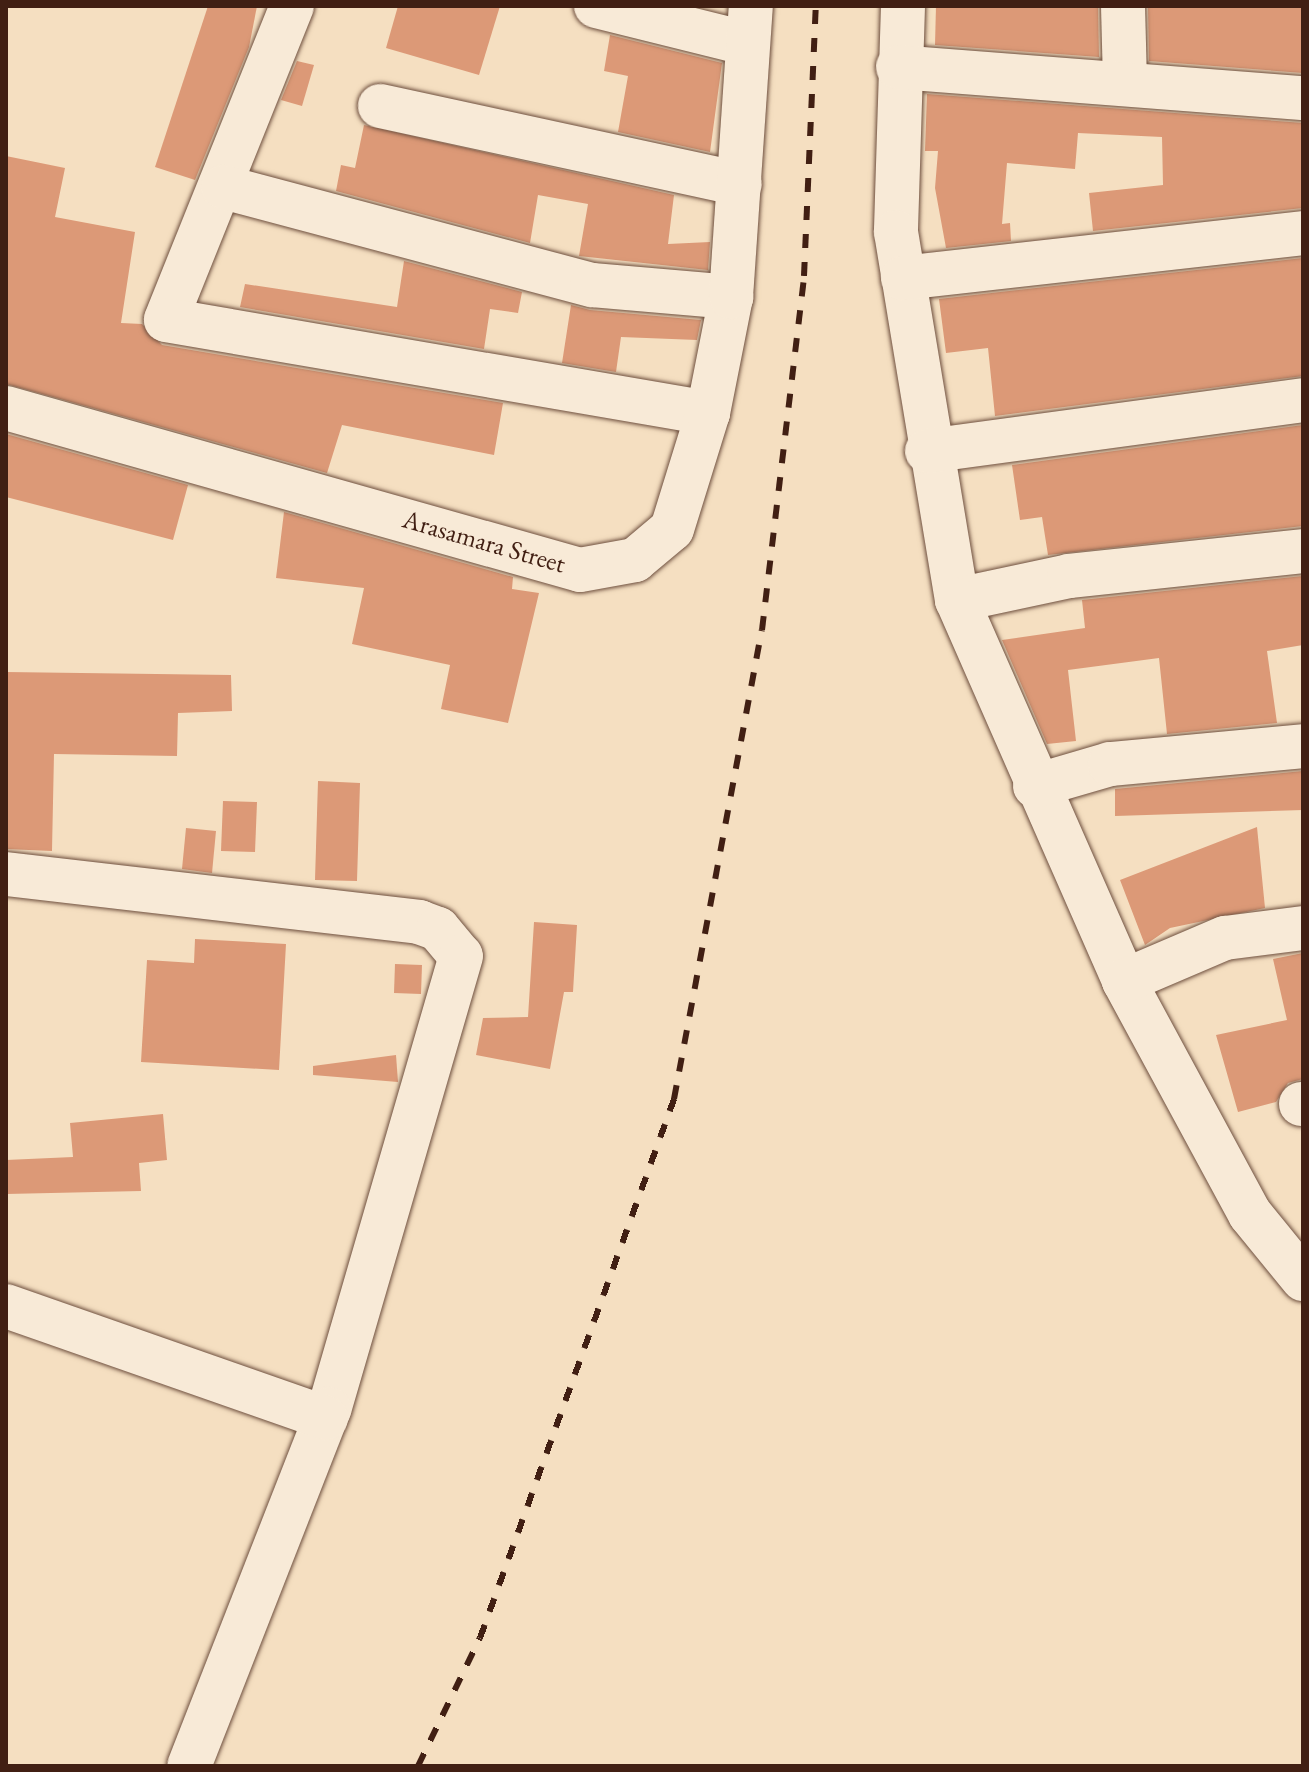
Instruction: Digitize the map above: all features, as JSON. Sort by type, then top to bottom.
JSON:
[{"type":"street","points":[[292,6],[223,187],[166,320],[708,413]]},
{"type":"street","points":[[596,6],[749,24]]},
{"type":"street","points":[[903,6],[898,67],[903,278],[927,451],[957,600],[1035,786],[1124,981],[1250,1214],[1303,1279]]},
{"type":"street","points":[[1123,6],[1125,82]]},
{"type":"street","name":"Arasamara Street","points":[[6,408],[580,570],[635,560],[672,529],[708,413],[731,297],[749,24]]},
{"type":"street","points":[[898,67],[1303,98]]},
{"type":"street","points":[[380,106],[740,184]]},
{"type":"street","points":[[223,187],[592,285],[731,297]]},
{"type":"street","points":[[903,278],[1303,233]]},
{"type":"street","points":[[927,451],[1303,400]]},
{"type":"street","points":[[957,600],[1069,576],[1303,551]]},
{"type":"street","points":[[1035,786],[1110,764],[1303,746]]},
{"type":"street","points":[[6,874],[419,922],[438,929],[461,956],[326,1418],[189,1766]]},
{"type":"street","points":[[1124,981],[1225,938],[1303,928]]},
{"type":"street","points":[[6,1306],[326,1418]]},
{"type":"building","points":[[208,6],[257,6],[249,47],[195,180],[155,167]]},
{"type":"building","points":[[398,6],[500,6],[479,75],[386,48]]},
{"type":"building","points":[[936,6],[1098,6],[1099,57],[935,45]]},
{"type":"building","points":[[1148,6],[1303,6],[1303,73],[1149,61]]},
{"type":"building","points":[[610,35],[722,63],[710,152],[618,132],[628,76],[604,71]]},
{"type":"building","points":[[297,61],[314,65],[302,106],[281,100]]},
{"type":"building","points":[[927,94],[1303,123],[1303,208],[1093,231],[1089,193],[1163,185],[1162,137],[1078,133],[1075,169],[1007,163],[1002,224],[1010,223],[1011,241],[946,248],[935,188],[938,151],[925,151]]},
{"type":"building","points":[[364,125],[674,195],[668,244],[710,242],[708,270],[579,256],[588,204],[538,195],[530,243],[336,191],[341,165],[355,168]]},
{"type":"building","points":[[6,156],[65,168],[55,217],[135,232],[121,323],[142,324],[162,345],[503,403],[494,455],[342,425],[327,473],[6,384]]},
{"type":"building","points":[[1303,258],[1303,376],[995,416],[988,348],[946,353],[939,299]]},
{"type":"building","points":[[404,261],[522,292],[518,313],[490,309],[484,349],[240,307],[245,284],[397,307]]},
{"type":"building","points":[[571,305],[590,310],[701,320],[697,340],[621,337],[616,372],[562,363]]},
{"type":"building","points":[[1303,425],[1303,526],[1048,555],[1042,517],[1020,520],[1012,465]]},
{"type":"building","points":[[6,434],[188,485],[173,540],[6,497]]},
{"type":"building","points":[[284,512],[513,577],[512,589],[539,593],[508,723],[441,709],[450,665],[352,644],[364,588],[276,578]]},
{"type":"building","points":[[1303,576],[1303,645],[1267,651],[1277,723],[1167,734],[1159,658],[1068,670],[1076,741],[1047,744],[1002,640],[1085,628],[1082,600]]},
{"type":"building","points":[[6,672],[231,675],[232,711],[178,713],[177,756],[54,754],[52,851],[6,849]]},
{"type":"building","points":[[1303,771],[1303,810],[1115,816],[1115,789]]},
{"type":"building","points":[[318,781],[360,783],[357,881],[315,880]]},
{"type":"building","points":[[223,801],[257,802],[255,852],[221,851]]},
{"type":"building","points":[[1257,827],[1265,908],[1170,928],[1145,945],[1120,880]]},
{"type":"building","points":[[186,828],[216,831],[212,873],[182,869]]},
{"type":"building","points":[[534,922],[577,925],[573,992],[564,992],[550,1069],[476,1055],[483,1018],[528,1017]]},
{"type":"building","points":[[195,939],[286,944],[279,1070],[141,1062],[147,960],[194,963]]},
{"type":"building","points":[[1303,953],[1303,1079],[1288,1083],[1276,1102],[1238,1112],[1216,1035],[1287,1020],[1273,959]]},
{"type":"building","points":[[395,964],[422,965],[421,994],[394,993]]},
{"type":"building","points":[[396,1055],[398,1082],[313,1075],[313,1066]]},
{"type":"building","points":[[163,1114],[167,1160],[139,1163],[141,1191],[6,1194],[6,1160],[73,1157],[70,1123]]},
{"type":"railway","points":[[418,1766],[480,1638],[674,1099],[762,630],[804,276],[816,6]]}]
